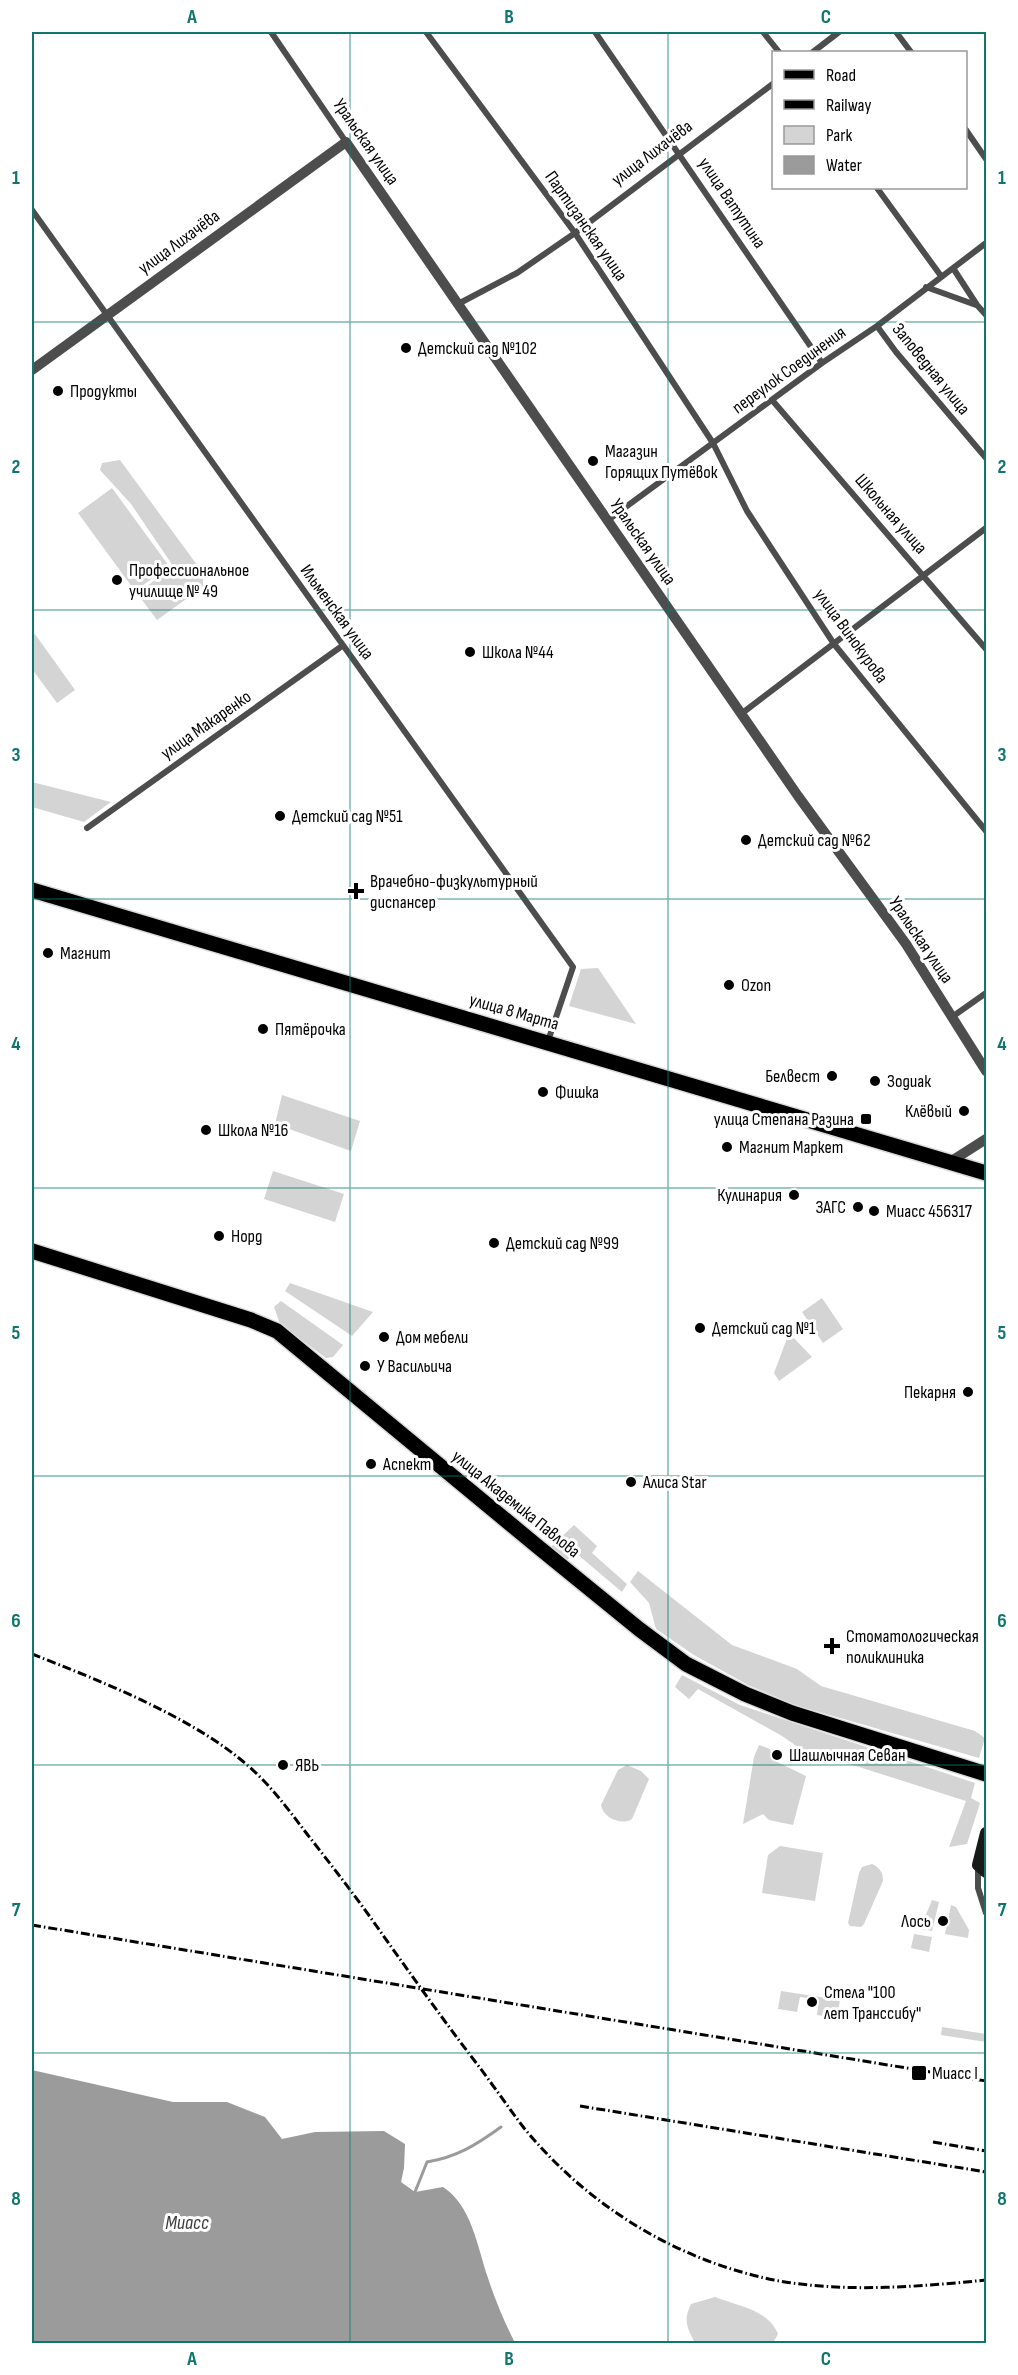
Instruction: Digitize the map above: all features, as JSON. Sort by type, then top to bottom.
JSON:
[{"type":"main road","name":"улица 8 Марта","points":[[32,890],[987,1173]]},
{"type":"main road","name":"улица Академика Павлова","points":[[32,1251],[231,1314],[277,1331],[555,1562],[686,1664],[745,1694],[792,1713],[987,1774]]},
{"type":"main road","points":[[982,1868],[987,1833]]},
{"type":"street","name":"Уральская улица","points":[[271,32],[741,714],[850,870],[906,944],[987,1071]]},
{"type":"street","name":"Партизанская улица","points":[[426,32],[575,233],[713,443]]},
{"type":"street","name":"улица Ватутина","points":[[595,32],[822,363]]},
{"type":"street","points":[[764,32],[778,51]]},
{"type":"street","points":[[814,51],[840,32]]},
{"type":"street","points":[[896,32],[910,51]]},
{"type":"street","name":"улица Лихачёва","points":[[458,304],[517,273],[575,233],[772,84]]},
{"type":"street","points":[[967,131],[987,159]]},
{"type":"street","name":"улица Лихачёва","points":[[32,370],[346,142]]},
{"type":"street","points":[[878,189],[941,276]]},
{"type":"street","name":"Ильменская улица","points":[[32,210],[573,967],[548,1042]]},
{"type":"street","name":"переулок Соединения","points":[[608,520],[822,363],[877,326],[987,243]]},
{"type":"street","points":[[953,268],[977,305],[987,315]]},
{"type":"street","points":[[926,287],[977,305]]},
{"type":"street","name":"Заповедная улица","points":[[877,326],[896,352],[987,459]]},
{"type":"street","name":"Школьная улица","points":[[772,400],[987,649]]},
{"type":"street","name":"улица Винокурова","points":[[713,443],[747,511],[834,644],[987,831]]},
{"type":"street","points":[[741,714],[987,528]]},
{"type":"street","name":"улица Макаренко","points":[[87,828],[342,646]]},
{"type":"street","points":[[952,1017],[987,993]]},
{"type":"street","points":[[951,1162],[987,1139]]},
{"type":"street","points":[[982,1868],[976,1877],[987,1912]]},
{"type":"green space","points":[[120,460],[203,573],[203,587],[157,620],[139,596],[139,592],[171,568],[171,563],[131,504],[100,470],[102,463]]},
{"type":"green space","points":[[112,488],[169,566],[135,591],[78,513]]},
{"type":"green space","points":[[35,634],[75,690],[57,703],[32,669],[32,635]]},
{"type":"green space","points":[[32,782],[111,802],[84,822],[32,807]]},
{"type":"green space","points":[[598,968],[636,1024],[569,1006],[581,969]]},
{"type":"green space","points":[[282,1095],[360,1121],[351,1151],[275,1124]]},
{"type":"green space","points":[[273,1171],[344,1194],[335,1222],[264,1199]]},
{"type":"green space","points":[[290,1283],[373,1312],[352,1336],[285,1291]]},
{"type":"green space","points":[[822,1298],[843,1329],[823,1343],[802,1312]]},
{"type":"green space","points":[[281,1301],[343,1345],[333,1357],[326,1358],[280,1324],[274,1307]]},
{"type":"green space","points":[[789,1333],[812,1357],[779,1381],[774,1373]]},
{"type":"green space","points":[[574,1525],[597,1546],[592,1553],[627,1584],[622,1592],[577,1554],[563,1562],[552,1553],[552,1546]]},
{"type":"green space","points":[[638,1571],[732,1645],[797,1669],[821,1686],[975,1731],[985,1738],[979,1758],[795,1705],[748,1685],[694,1655],[656,1629],[649,1603],[630,1582]]},
{"type":"green space","points":[[682,1675],[740,1705],[975,1783],[971,1798],[980,1803],[967,1844],[949,1847],[966,1801],[812,1752],[811,1756],[782,1736],[698,1689],[689,1699],[675,1687]]},
{"type":"green space","points":[[759,1745],[770,1749],[773,1760],[806,1776],[793,1825],[769,1820],[763,1814],[743,1824],[754,1757]]},
{"type":"green space","points":[[627,1765],[641,1771],[649,1779],[632,1819],[623,1822],[613,1820],[605,1814],[601,1805],[618,1770]]},
{"type":"green space","points":[[780,1846],[823,1853],[815,1901],[762,1893],[768,1855]]},
{"type":"green space","points":[[872,1864],[881,1871],[883,1881],[864,1924],[861,1927],[850,1926],[848,1923],[859,1873],[862,1867]]},
{"type":"green space","points":[[932,1900],[939,1902],[932,1931],[916,1928],[917,1921],[925,1917]]},
{"type":"green space","points":[[951,1905],[956,1907],[969,1930],[968,1938],[945,1934]]},
{"type":"green space","points":[[914,1934],[932,1937],[929,1952],[911,1948]]},
{"type":"green space","points":[[781,1991],[840,2000],[837,2018],[817,2015],[819,2000],[800,1997],[797,2012],[778,2009]]},
{"type":"green space","points":[[942,2027],[986,2034],[986,2042],[941,2035]]},
{"type":"green space","points":[[715,2297],[752,2310],[768,2319],[778,2334],[773,2343],[695,2343],[687,2324],[691,2304]]},
{"type":"water","name":"Миасс","points":[[32,2070],[173,2102],[227,2102],[265,2117],[282,2139],[315,2132],[384,2131],[405,2144],[401,2182],[415,2192],[443,2187],[461,2205],[472,2228],[494,2295],[515,2343],[32,2343]]},
{"type":"waterway","points":[[415,2192],[427,2162],[448,2157],[466,2149],[501,2127]]},
{"type":"railway","points":[[32,1654],[120,1690],[180,1719],[208,1736],[256,1773],[283,1802],[344,1882],[524,2128],[576,2182],[636,2226],[703,2259],[774,2280],[853,2288],[907,2287],[986,2280]]},
{"type":"railway","points":[[32,1925],[986,2081]]},
{"type":"railway","points":[[580,2106],[986,2172]]},
{"type":"railway","points":[[933,2142],[986,2151]]},
{"type":"place","name":"Детский сад №102","points":[[406,348]]},
{"type":"place","name":"Продукты","points":[[58,391]]},
{"type":"place","name":"Магазин Горящих Путёвок","points":[[593,461]]},
{"type":"place","name":"Профессиональное училище № 49","points":[[117,580]]},
{"type":"place","name":"Школа №44","points":[[470,652]]},
{"type":"place","name":"Детский сад №51","points":[[280,816]]},
{"type":"place","name":"Детский сад №62","points":[[746,840]]},
{"type":"place","name":"Врачебно-физкультурный диспансер","points":[[356,891]]},
{"type":"place","name":"Магнит","points":[[48,953]]},
{"type":"place","name":"Ozon","points":[[729,985]]},
{"type":"place","name":"Пятёрочка","points":[[263,1029]]},
{"type":"place","name":"Белвест","points":[[832,1076]]},
{"type":"place","name":"Зодиак","points":[[875,1081]]},
{"type":"place","name":"Фишка","points":[[543,1092]]},
{"type":"place","name":"Клёвый","points":[[964,1111]]},
{"type":"place","name":"улица Степана Разина","points":[[866,1119]]},
{"type":"place","name":"Школа №16","points":[[206,1130]]},
{"type":"place","name":"Магнит Маркет","points":[[727,1147]]},
{"type":"place","name":"Кулинария","points":[[794,1195]]},
{"type":"place","name":"ЗАГС","points":[[858,1207]]},
{"type":"place","name":"Миасс 456317","points":[[874,1211]]},
{"type":"place","name":"Норд","points":[[219,1236]]},
{"type":"place","name":"Детский сад №99","points":[[494,1243]]},
{"type":"place","name":"Детский сад №1","points":[[700,1328]]},
{"type":"place","name":"Дом мебели","points":[[384,1337]]},
{"type":"place","name":"У Васильича","points":[[365,1366]]},
{"type":"place","name":"Пекарня","points":[[968,1392]]},
{"type":"place","name":"Аспект","points":[[371,1464]]},
{"type":"place","name":"Алиса Star","points":[[631,1482]]},
{"type":"place","name":"Стоматологическая поликлиника","points":[[832,1646]]},
{"type":"place","name":"Шашлычная Севан","points":[[777,1755]]},
{"type":"place","name":"ЯВЬ","points":[[283,1765]]},
{"type":"place","name":"Лось","points":[[943,1921]]},
{"type":"place","name":"Стела \"100 лет Транссибу\"","points":[[812,2002]]},
{"type":"place","name":"Миасс I","points":[[919,2073]]}]
